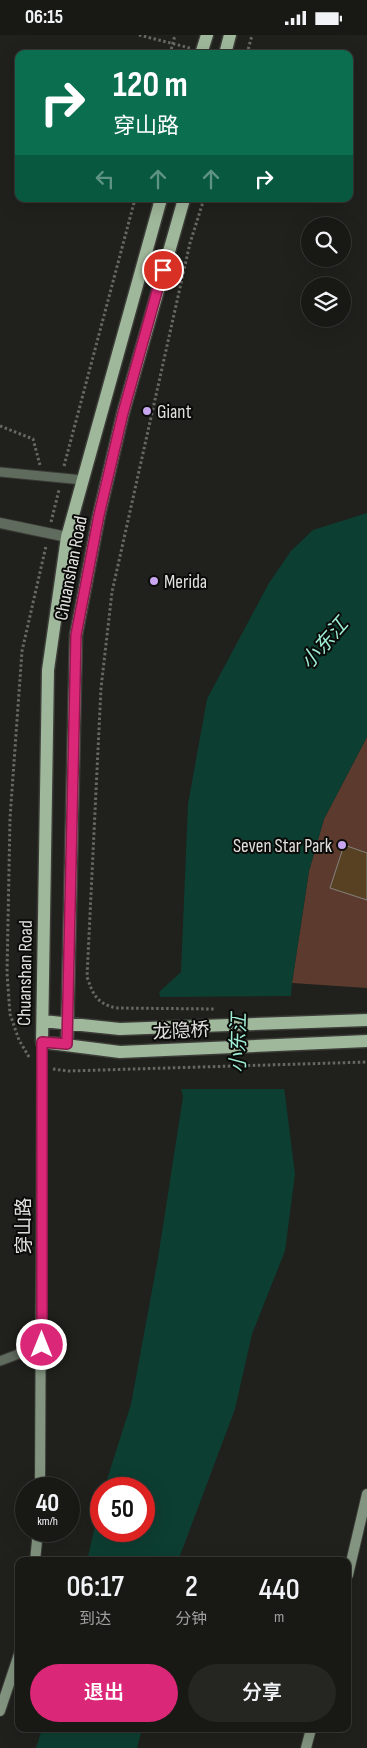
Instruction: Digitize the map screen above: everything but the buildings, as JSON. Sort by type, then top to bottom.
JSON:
[{"type":"main road","points":[[203,50],[207,35]]},
{"type":"main road","points":[[226,50],[230,35]]},
{"type":"main road","name":"Chuanshan Road","points":[[42,1042],[48,670],[67,537],[160,202]]},
{"type":"main road","name":"Chuanshan Road","points":[[67,1044],[76,635],[99,515],[123,413],[183,202]]},
{"type":"main road","name":"龙隐桥","points":[[66,1022],[120,1029],[367,1020]]},
{"type":"main road","points":[[43,1021],[66,1022]]},
{"type":"main road","name":"龙隐桥","points":[[67,1044],[120,1052],[367,1041]]},
{"type":"main road","points":[[42,1042],[67,1044]]},
{"type":"main road","name":"穿山路","points":[[40,1477],[42,1042]]},
{"type":"main road","points":[[351,1562],[367,1493]]},
{"type":"main road","points":[[36,1557],[37,1542]]},
{"type":"main road","points":[[1,1704],[15,1666]]},
{"type":"main road","points":[[306,1748],[309,1732]]},
{"type":"street","points":[[0,523],[67,537]]},
{"type":"lane","points":[[0,472],[83,480]]},
{"type":"lane","points":[[0,1361],[42,1345]]},
{"type":"path","points":[[140,35],[195,50]]},
{"type":"path","points":[[171,50],[174,35]]},
{"type":"path","points":[[248,50],[252,35]]},
{"type":"path","points":[[116,1008],[108,1006],[94,996],[87,977],[100,688],[112,592],[190,243],[203,202]]},
{"type":"path","points":[[0,426],[33,439],[44,476]]},
{"type":"path","points":[[111,1069],[367,1062]]},
{"type":"shaded area","name":"Seven Star Park","points":[[367,737],[367,988],[292,983],[309,871],[324,819]]},
{"type":"water","name":"小东江","points":[[367,513],[367,737],[324,819],[309,871],[292,983],[284,1087],[295,1174],[285,1251],[252,1334],[235,1409],[180,1557],[88,1557],[91,1542],[155,1542],[155,1477],[108,1477],[131,1404],[158,1258],[183,1097],[159,992],[181,972],[188,804],[207,699],[269,583],[291,551],[313,530]]},
{"type":"water","points":[[41,1732],[141,1732],[137,1748],[36,1748]]},
{"type":"pier","points":[[294,996],[287,1089],[179,1089],[158,997]]},
{"type":"place","name":"Giant","points":[[147,411]]},
{"type":"place","name":"Merida","points":[[154,581]]},
{"type":"place","name":"Seven Star Park","points":[[342,845]]},
{"type":"route","points":[[42,1345],[42,1042],[67,1044],[76,635],[99,515],[123,413],[163,270]]}]
